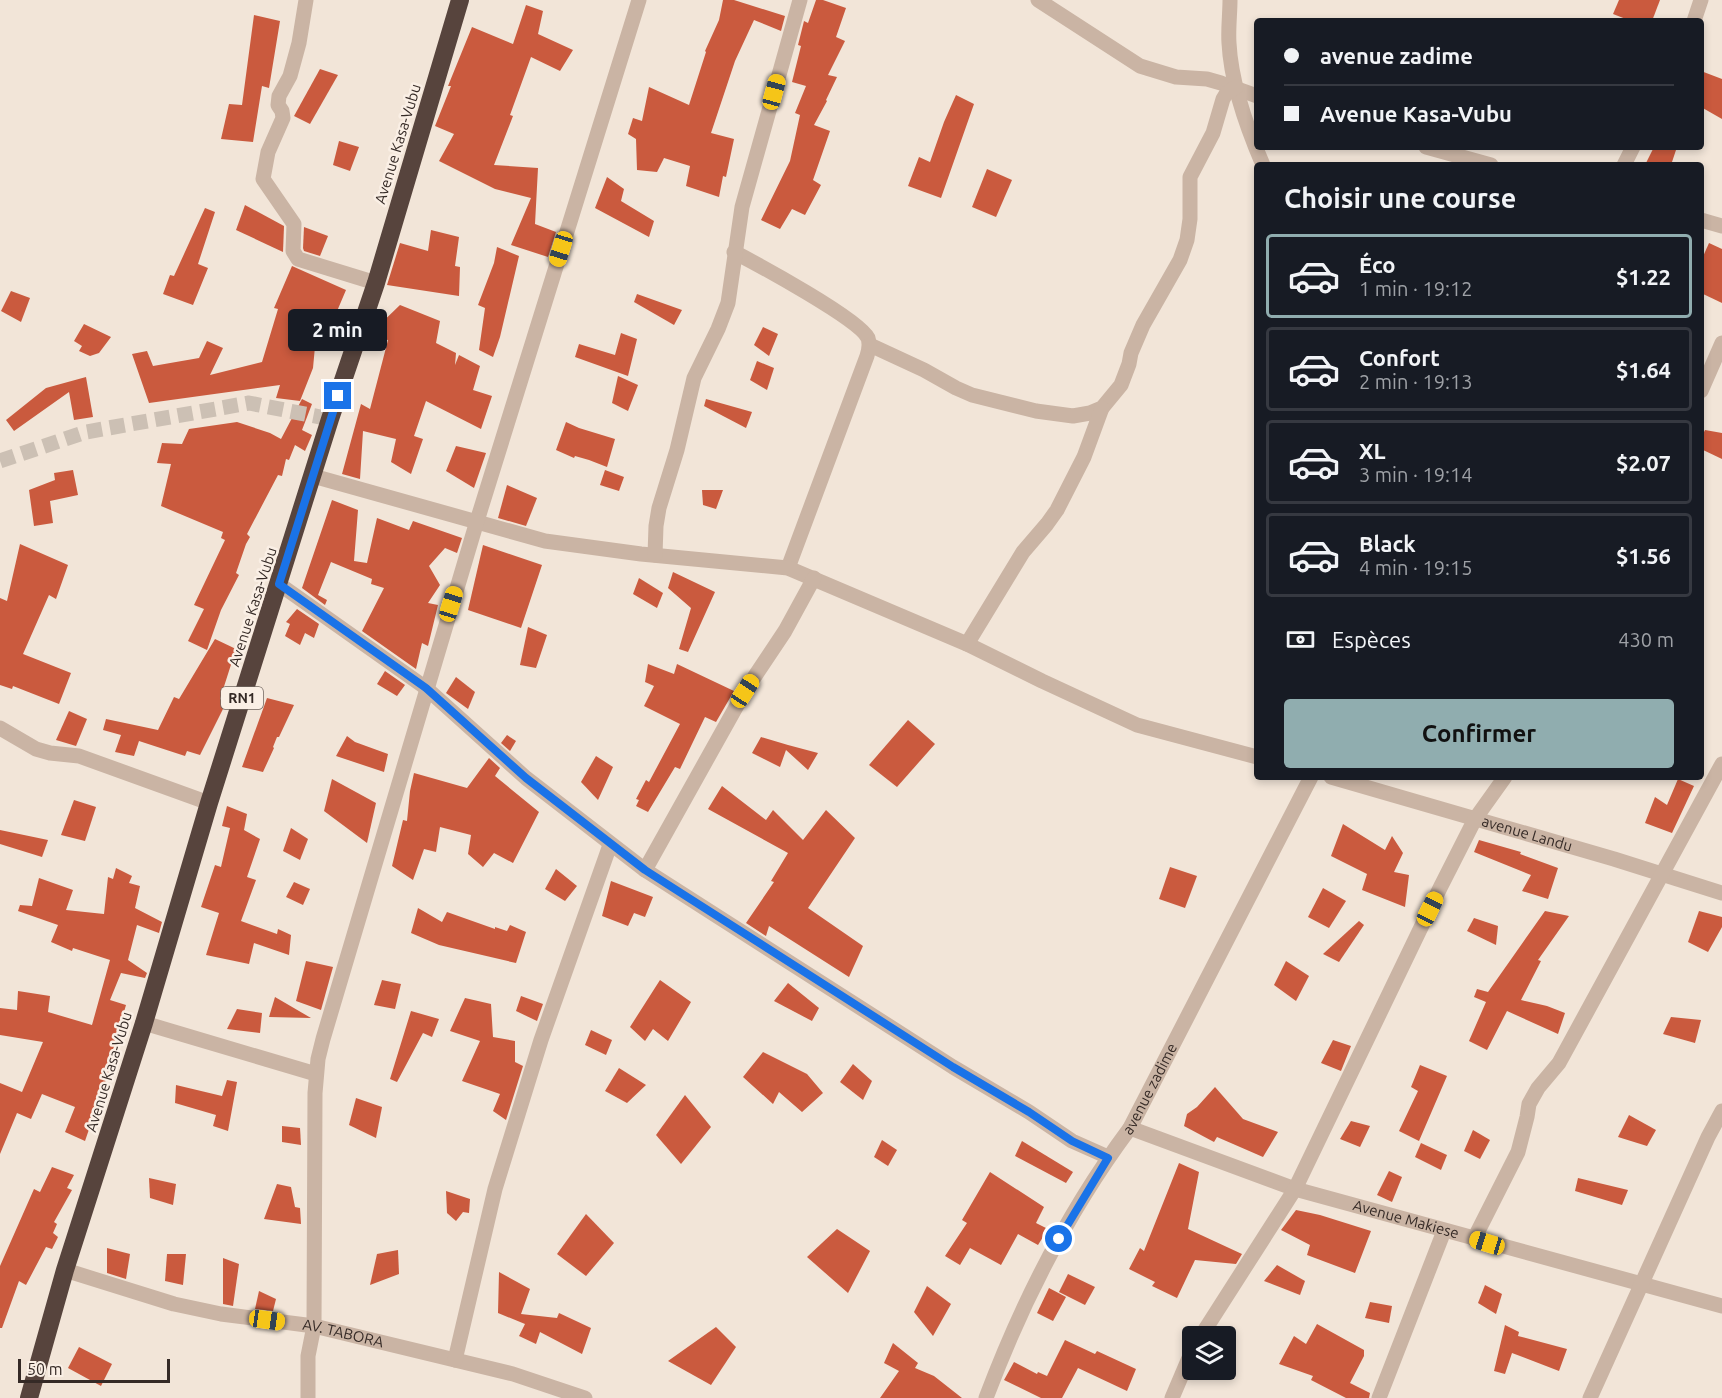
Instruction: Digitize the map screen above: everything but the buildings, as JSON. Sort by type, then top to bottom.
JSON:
[{"type":"highway","name":"Avenue Kasa-Vubu","points":[[28,1398],[65,1270],[144,1023],[209,803],[375,283],[460,0]]},
{"type":"street","points":[[306,0],[290,76],[279,96],[278,105],[283,118],[268,152],[263,180],[294,224],[293,251],[295,256],[307,262],[375,283]]},
{"type":"street","points":[[308,1398],[308,1356],[314,1326],[316,1074],[322,1039],[477,520],[639,0]]},
{"type":"street","points":[[655,555],[659,508],[677,450],[694,378],[728,303],[742,207],[800,0]]},
{"type":"street","points":[[1038,0],[1140,66],[1176,77],[1207,79],[1254,95]]},
{"type":"street","points":[[1230,0],[1229,43],[1236,87],[1254,144]]},
{"type":"street","points":[[1695,18],[1701,0]]},
{"type":"street","points":[[967,644],[1023,552],[1047,524],[1061,501],[1084,457],[1102,408],[1121,385],[1143,325],[1180,260],[1190,219],[1190,177],[1213,133],[1223,99],[1236,87]]},
{"type":"street","points":[[1437,150],[1480,162]]},
{"type":"street","points":[[1704,221],[1722,226]]},
{"type":"street","points":[[734,252],[766,268],[846,318],[863,330],[870,345],[972,395],[1036,411],[1073,416],[1102,408]]},
{"type":"street","points":[[1704,384],[1722,343]]},
{"type":"street","points":[[788,568],[870,345]]},
{"type":"street","points":[[313,476],[477,520],[545,541],[788,568],[967,644],[1137,725],[1254,756]]},
{"type":"street","points":[[645,870],[745,691],[785,631],[814,578]]},
{"type":"street","points":[[279,584],[426,688],[526,778],[645,870],[953,1067],[1029,1112],[1072,1141],[1108,1158]]},
{"type":"street","points":[[0,728],[36,749],[79,756],[209,803]]},
{"type":"street","points":[[1474,1239],[1518,1152],[1529,1104],[1538,1088],[1559,1063],[1722,764]]},
{"type":"street","name":"avenue zadime","points":[[986,1398],[1030,1294],[1068,1221],[1130,1128],[1309,780]]},
{"type":"street","name":"avenue Landu","points":[[1341,780],[1722,893]]},
{"type":"street","points":[[1207,1326],[1295,1189],[1475,819],[1503,780]]},
{"type":"street","points":[[455,1360],[495,1189],[542,1040],[610,845]]},
{"type":"street","points":[[144,1023],[316,1074]]},
{"type":"street","points":[[1590,1398],[1708,1137],[1722,1111]]},
{"type":"street","name":"Avenue Makiese","points":[[1130,1128],[1295,1189],[1722,1306]]},
{"type":"street","points":[[1378,1398],[1444,1231]]},
{"type":"street","name":"AV. TABORA","points":[[65,1270],[174,1304],[220,1314],[314,1326],[513,1374],[585,1398]]},
{"type":"street","points":[[1172,1398],[1182,1374]]},
{"type":"tunnel","points":[[0,461],[86,432],[249,403],[330,419]]},
{"type":"route","points":[[338,396],[279,584],[426,688],[526,778],[645,870],[953,1067],[1029,1112],[1072,1141],[1108,1158],[1059,1239]]}]
